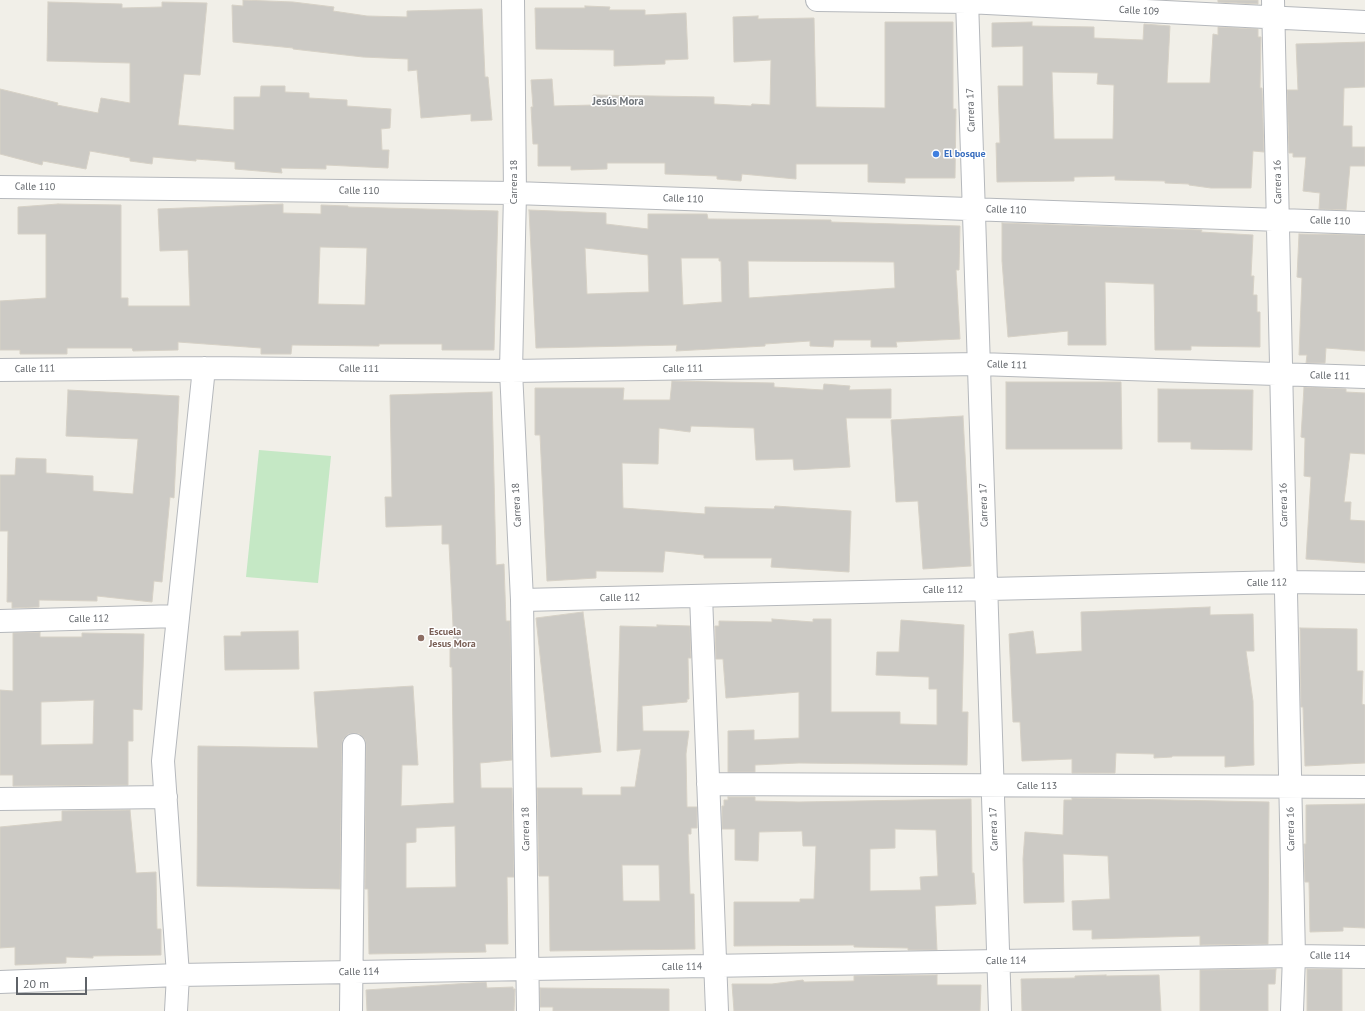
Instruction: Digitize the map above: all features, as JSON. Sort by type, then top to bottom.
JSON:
[{"type":"street","name":"Carrera 18","points":[[513,0],[515,193],[511,371],[522,600],[528,1011]]},
{"type":"street","name":"Calle 109","points":[[817,0],[967,1],[1274,9],[1365,22]]},
{"type":"street","name":"Carrera 17","points":[[967,1],[1000,1011]]},
{"type":"street","name":"Carrera 16","points":[[1274,9],[1294,956],[1292,1011]]},
{"type":"street","name":"Calle 110","points":[[0,187],[515,193],[1365,223]]},
{"type":"street","name":"Calle 111","points":[[0,370],[204,368],[511,371],[979,364],[1365,377]]},
{"type":"street","points":[[176,1011],[178,975],[163,761],[204,368]]},
{"type":"street","name":"Calle 112","points":[[522,600],[1286,582],[1365,583]]},
{"type":"street","points":[[701,596],[717,1011]]},
{"type":"street","name":"Calle 112","points":[[0,621],[178,616]]},
{"type":"street","points":[[350,1011],[354,745]]},
{"type":"street","name":"Calle 113","points":[[708,784],[1365,787]]},
{"type":"street","points":[[0,799],[166,797]]},
{"type":"street","name":"Calle 114","points":[[0,982],[178,975],[1294,956],[1365,957]]},
{"type":"green space","points":[[259,450],[331,456],[318,583],[246,577]]},
{"type":"building","points":[[243,0],[293,2],[334,7],[333,11],[367,16],[407,17],[407,11],[482,9],[485,77],[488,77],[492,120],[471,121],[471,114],[421,118],[417,70],[408,71],[408,59],[363,57],[233,42],[232,5],[243,6]]},
{"type":"building","points":[[1218,0],[1258,0],[1258,4],[1218,2]]},
{"type":"building","points":[[48,2],[122,4],[122,8],[162,7],[162,2],[207,3],[200,75],[184,74],[178,125],[234,130],[234,97],[260,97],[261,86],[285,86],[285,92],[309,93],[309,98],[347,100],[347,106],[391,109],[390,128],[381,129],[382,150],[389,150],[388,168],[326,165],[326,169],[281,168],[282,173],[235,169],[235,162],[196,159],[196,161],[153,157],[152,164],[130,161],[130,158],[90,151],[86,169],[43,161],[42,165],[0,154],[0,89],[58,103],[57,105],[98,113],[101,98],[130,103],[130,63],[47,61]]},
{"type":"building","points":[[585,6],[610,7],[609,10],[645,10],[645,15],[686,13],[688,59],[665,60],[665,64],[614,66],[614,50],[536,49],[535,8],[585,8]]},
{"type":"building","points":[[758,16],[758,19],[814,18],[816,107],[885,108],[885,22],[953,22],[953,109],[956,109],[955,178],[905,178],[905,183],[868,182],[868,164],[796,164],[796,179],[742,174],[741,181],[717,179],[717,176],[665,174],[665,163],[607,163],[607,169],[571,170],[571,166],[538,166],[538,144],[533,144],[531,80],[552,79],[554,106],[593,105],[593,95],[714,97],[714,104],[751,106],[752,104],[770,105],[771,60],[734,62],[733,17]]},
{"type":"building","points":[[1032,22],[1032,26],[1094,27],[1094,38],[1143,40],[1144,24],[1170,26],[1167,83],[1210,83],[1213,34],[1218,35],[1218,27],[1258,29],[1258,37],[1261,37],[1260,88],[1262,88],[1264,152],[1253,151],[1251,188],[1211,188],[1189,184],[1165,183],[1165,181],[1115,180],[1115,176],[1074,177],[1074,181],[997,182],[996,143],[1000,143],[998,86],[1023,86],[1023,46],[992,47],[992,23]],"holes":[[[1052,72],[1098,73],[1097,84],[1114,85],[1113,139],[1054,139]]]},
{"type":"building","points":[[1365,42],[1365,87],[1344,88],[1343,126],[1352,126],[1352,147],[1365,147],[1365,166],[1350,166],[1346,210],[1319,209],[1320,193],[1303,191],[1306,157],[1293,157],[1293,153],[1289,153],[1287,90],[1298,90],[1296,44]]},
{"type":"building","points":[[58,204],[121,205],[121,298],[128,298],[128,306],[190,306],[188,250],[160,251],[158,209],[283,204],[283,213],[321,214],[321,205],[498,211],[494,350],[442,350],[442,344],[379,344],[379,346],[292,345],[291,354],[261,354],[261,348],[178,342],[178,350],[133,351],[132,348],[67,348],[67,354],[20,354],[20,350],[0,350],[0,301],[46,298],[46,234],[18,234],[18,207]],"holes":[[[320,247],[367,248],[365,305],[318,304]]]},
{"type":"building","points":[[529,210],[606,213],[606,224],[648,229],[648,214],[707,214],[708,219],[831,220],[831,222],[960,226],[959,270],[956,270],[960,339],[896,342],[897,347],[871,347],[871,340],[834,340],[833,347],[810,346],[810,341],[765,344],[765,346],[676,351],[677,345],[536,348]],"holes":[[[585,248],[648,255],[649,292],[587,294]],[[681,258],[719,258],[719,261],[721,261],[722,302],[683,305]],[[748,261],[894,262],[895,288],[749,298]]]},
{"type":"building","points":[[1002,223],[1202,230],[1201,232],[1253,235],[1251,276],[1254,276],[1253,295],[1257,295],[1257,312],[1260,312],[1260,347],[1191,346],[1191,350],[1155,350],[1154,284],[1105,282],[1106,345],[1068,345],[1068,331],[1008,337],[1002,261]]},
{"type":"building","points":[[1299,234],[1365,235],[1365,351],[1326,348],[1325,363],[1306,363],[1307,355],[1299,355],[1302,278],[1297,277]]},
{"type":"building","points":[[672,381],[774,383],[774,387],[823,390],[824,384],[850,386],[849,390],[891,389],[891,418],[846,418],[850,467],[794,470],[793,459],[756,460],[754,428],[691,426],[690,432],[659,428],[658,464],[622,463],[623,508],[705,514],[705,507],[774,509],[775,506],[851,511],[849,572],[771,567],[772,558],[704,558],[704,555],[665,551],[663,572],[596,571],[596,578],[547,581],[540,435],[535,435],[535,388],[624,388],[623,400],[670,400]]},
{"type":"building","points":[[1006,382],[1121,382],[1122,449],[1006,449]]},
{"type":"building","points":[[1304,387],[1346,389],[1346,392],[1365,393],[1365,454],[1350,453],[1344,502],[1351,502],[1350,520],[1365,521],[1365,563],[1306,559],[1311,477],[1304,476],[1305,438],[1301,437]]},
{"type":"building","points":[[1158,389],[1253,390],[1252,450],[1191,449],[1191,442],[1158,442]]},
{"type":"building","points":[[68,390],[179,396],[174,498],[170,497],[162,582],[154,581],[152,602],[97,596],[97,601],[39,600],[39,607],[12,608],[12,602],[7,602],[8,531],[0,531],[0,475],[15,475],[16,458],[46,459],[46,473],[93,476],[93,491],[133,494],[138,439],[66,436]]},
{"type":"building","points":[[492,392],[496,565],[504,564],[506,621],[510,621],[512,760],[480,763],[481,788],[512,788],[514,877],[507,877],[508,944],[485,944],[486,952],[369,954],[368,889],[365,889],[366,745],[365,739],[360,734],[348,734],[343,739],[342,745],[340,889],[197,886],[198,746],[318,748],[314,692],[413,686],[418,765],[402,765],[401,806],[454,803],[452,667],[450,667],[450,646],[454,646],[449,544],[442,544],[442,525],[386,527],[385,497],[392,497],[390,395]],"holes":[[[455,826],[456,887],[406,888],[406,843],[416,842],[416,828]]]},
{"type":"building","points":[[963,416],[971,566],[923,569],[918,501],[896,502],[891,420]]},
{"type":"building","points":[[1210,607],[1210,615],[1253,614],[1254,651],[1246,651],[1253,701],[1254,765],[1225,767],[1225,756],[1172,756],[1154,758],[1154,754],[1116,753],[1115,773],[1072,773],[1072,759],[1022,761],[1020,722],[1013,722],[1009,634],[1033,631],[1036,654],[1082,651],[1081,612]]},
{"type":"building","points":[[583,612],[601,752],[551,757],[536,618]]},
{"type":"building","points":[[772,619],[813,622],[813,619],[831,619],[831,712],[900,712],[900,724],[937,725],[937,689],[929,689],[929,677],[876,675],[877,652],[899,652],[901,620],[964,625],[962,712],[968,712],[967,765],[799,763],[755,765],[755,772],[728,772],[728,731],[754,730],[754,740],[799,738],[799,692],[726,698],[723,659],[716,659],[715,626],[719,626],[719,621],[772,622]]},
{"type":"building","points":[[657,625],[690,626],[691,658],[688,658],[689,699],[687,699],[687,702],[642,706],[643,731],[689,731],[686,754],[687,807],[697,807],[697,828],[691,828],[691,834],[688,834],[690,894],[694,894],[695,949],[550,951],[549,876],[539,876],[537,788],[582,788],[582,795],[621,795],[621,787],[635,787],[641,749],[617,751],[620,626],[657,627]],"holes":[[[622,865],[659,865],[660,901],[623,901]]]},
{"type":"building","points":[[1300,628],[1357,629],[1357,671],[1363,671],[1362,704],[1365,705],[1365,763],[1305,766],[1303,707],[1301,707]]},
{"type":"building","points":[[298,631],[299,669],[225,670],[224,636],[241,636],[241,632]]},
{"type":"building","points":[[40,632],[40,637],[82,637],[82,633],[144,634],[142,710],[133,709],[133,741],[128,741],[128,785],[13,786],[13,775],[0,775],[0,690],[13,691],[13,633]],"holes":[[[94,700],[93,744],[41,745],[41,702]]]},
{"type":"building","points":[[728,797],[755,797],[755,801],[799,802],[971,799],[972,873],[974,873],[976,904],[935,906],[937,950],[854,947],[854,945],[734,946],[734,902],[800,902],[800,899],[814,899],[816,846],[803,846],[802,831],[759,832],[758,861],[735,860],[735,829],[722,829],[722,806],[724,806],[724,800],[728,800]],"holes":[[[895,829],[936,830],[938,876],[920,877],[921,890],[870,891],[870,849],[895,848]]]},
{"type":"building","points":[[1072,798],[1269,802],[1268,944],[1200,945],[1200,936],[1092,939],[1092,930],[1073,930],[1072,901],[1110,899],[1108,856],[1063,854],[1064,902],[1024,903],[1023,859],[1025,832],[1063,835],[1064,800],[1072,800]]},
{"type":"building","points":[[1365,804],[1365,928],[1343,927],[1343,931],[1310,932],[1309,882],[1305,882],[1304,844],[1306,844],[1306,805]]},
{"type":"building","points":[[130,810],[136,873],[156,872],[157,929],[161,929],[161,955],[93,956],[93,958],[66,957],[66,963],[15,965],[15,947],[0,948],[0,827],[62,821],[62,811]]},
{"type":"building","points":[[1276,969],[1275,984],[1268,984],[1268,1011],[1200,1011],[1200,970]]},
{"type":"building","points":[[1307,969],[1342,969],[1342,1011],[1307,1011]]},
{"type":"building","points":[[937,975],[937,985],[981,985],[980,1011],[734,1011],[732,984],[772,984],[803,980],[804,982],[854,981],[854,976]]},
{"type":"building","points":[[1159,975],[1161,1011],[1022,1011],[1021,979],[1075,978],[1075,976]]},
{"type":"building","points":[[486,982],[487,988],[513,987],[513,989],[515,989],[514,1011],[367,1011],[366,990]]},
{"type":"building","points":[[540,988],[669,989],[669,1011],[553,1011],[553,1007],[540,1007]]},
{"type":"place","name":"El bosque","points":[[936,154]]},
{"type":"place","name":"Escuela Jesus Mora","points":[[421,638]]},
{"type":"district","name":"Jesús Mora","points":[[618,102]]}]
